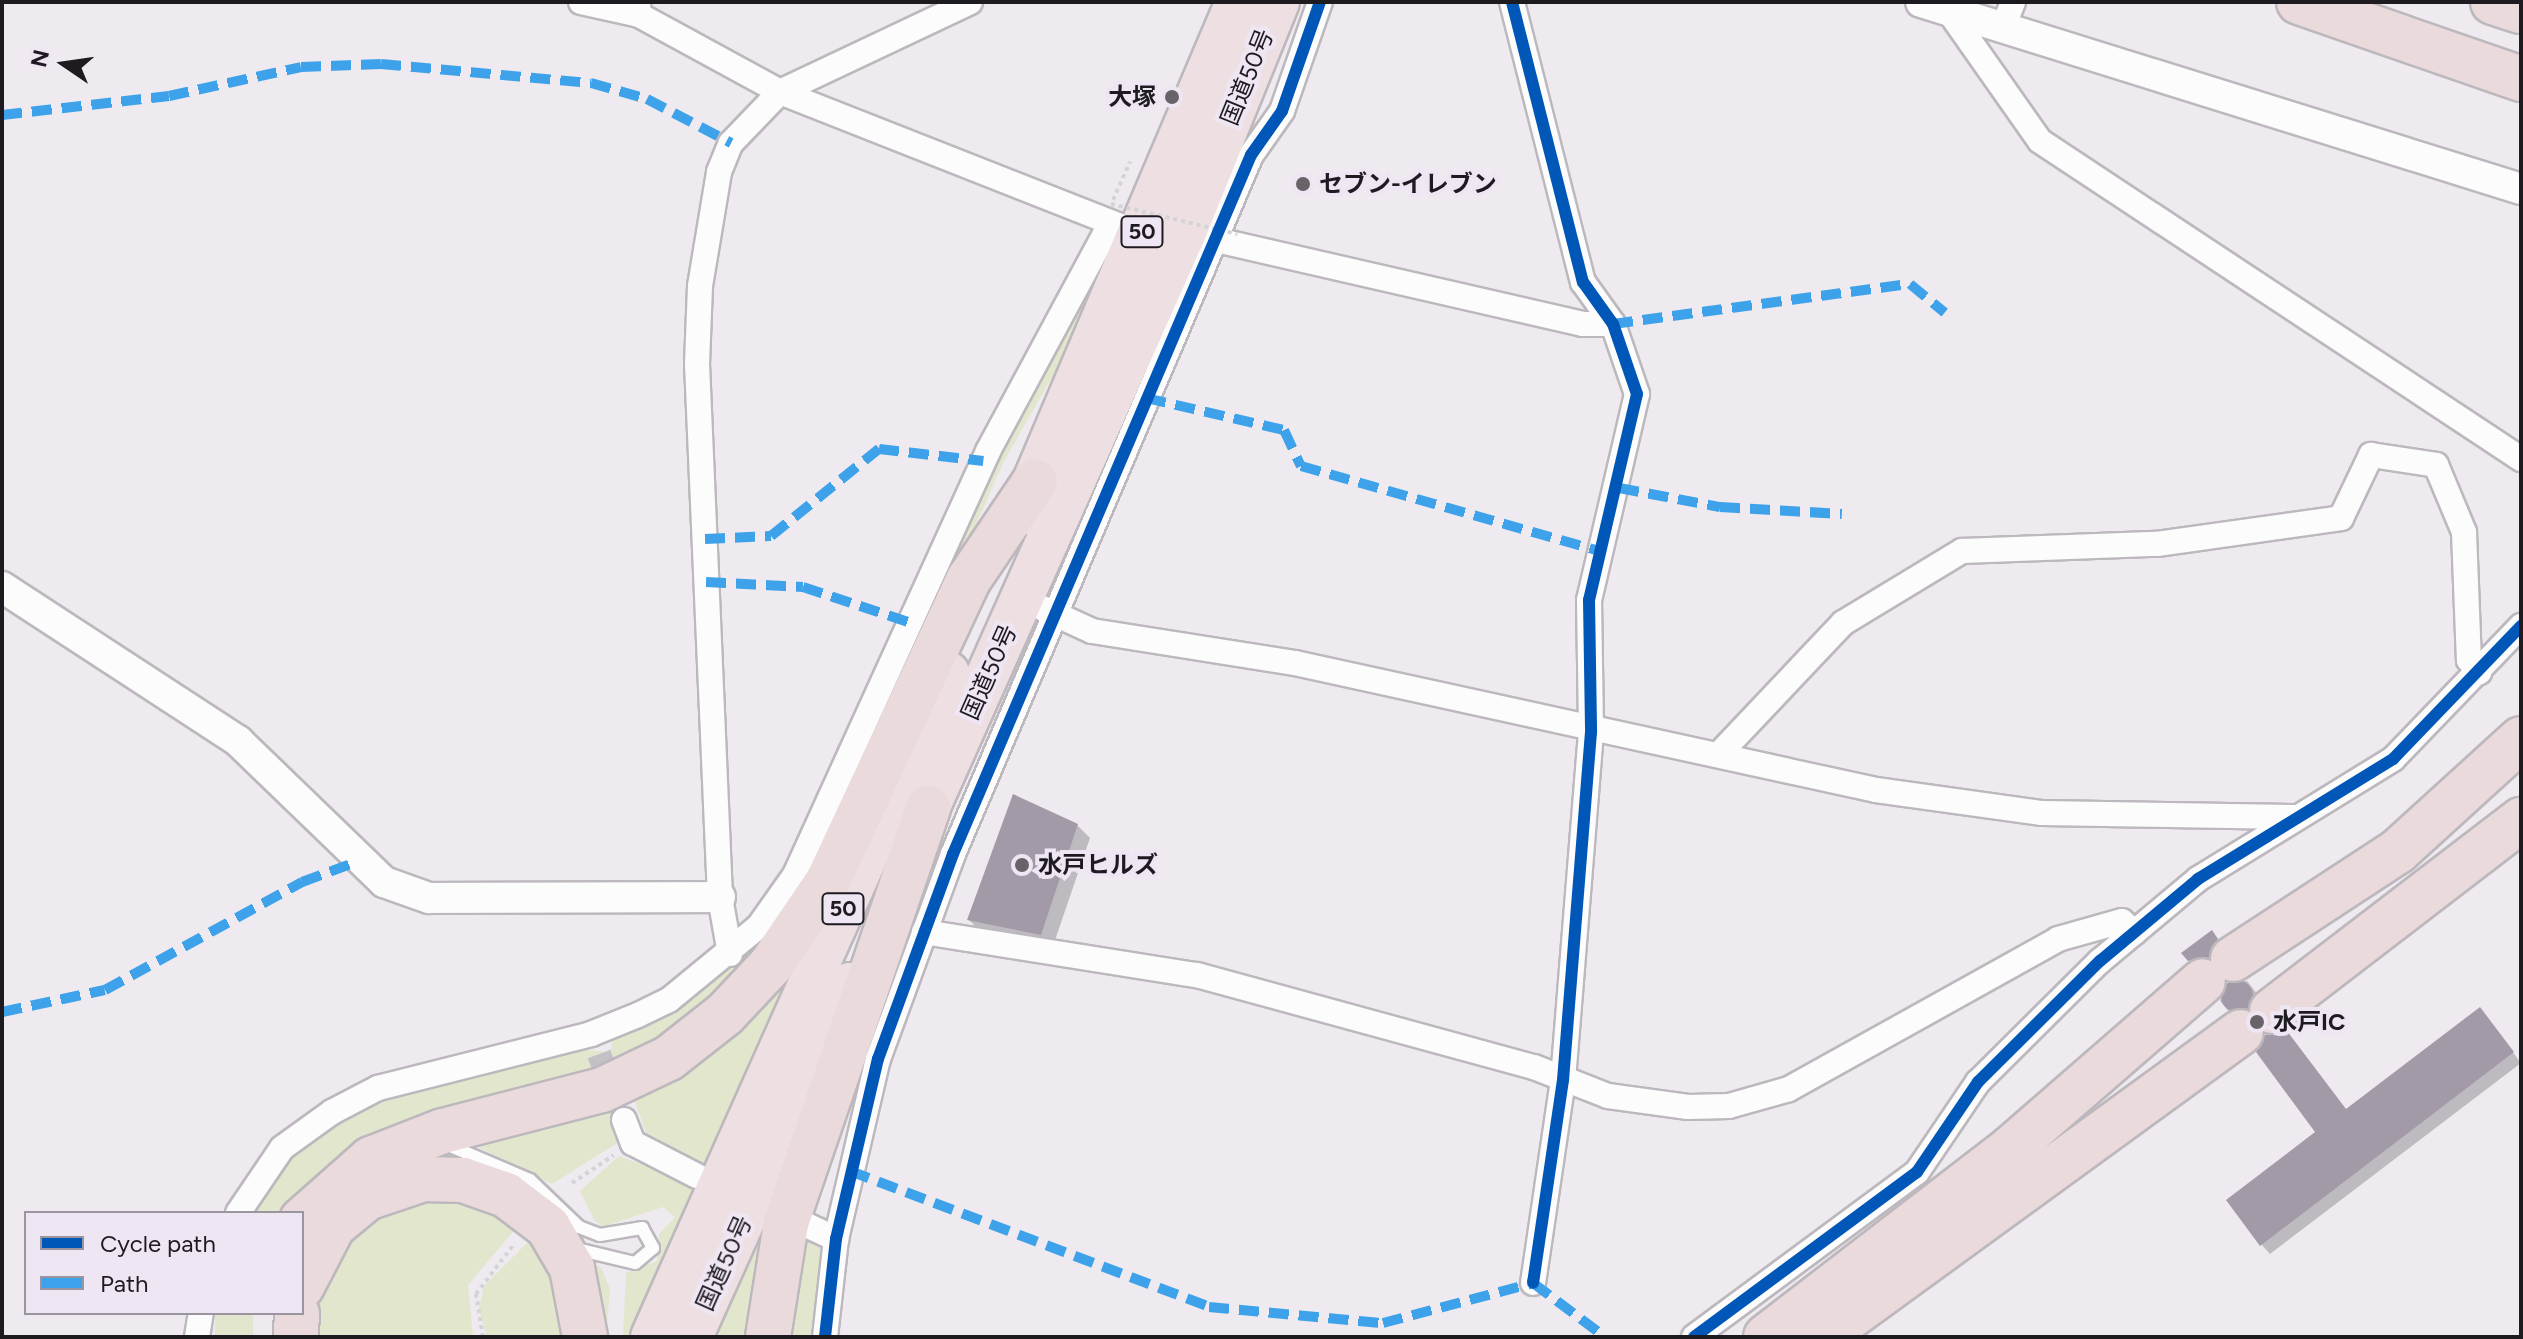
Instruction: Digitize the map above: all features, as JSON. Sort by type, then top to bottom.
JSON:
[{"type":"highway","name":"国道50号","points":[[652,1337],[1035,481],[1121,220],[1237,2]]},
{"type":"highway","name":"国道50号","points":[[691,1337],[928,808],[1038,606],[1199,236],[1278,2]]},
{"type":"highway","points":[[2299,2],[2521,79]]},
{"type":"highway","points":[[2344,2],[2521,57]]},
{"type":"highway","points":[[2496,2],[2521,9]]},
{"type":"highway","points":[[304,1218],[371,1159],[426,1137],[602,1090],[669,1058],[747,992],[828,881],[969,579],[1035,481]]},
{"type":"highway","points":[[1766,1337],[2011,1148],[2218,970],[2398,851],[2520,739]]},
{"type":"highway","points":[[768,1337],[786,1223],[928,808]]},
{"type":"highway","points":[[1822,1337],[2256,1022],[2521,820]]},
{"type":"highway","points":[[304,1281],[320,1245],[349,1210],[383,1190],[423,1179],[463,1180],[506,1195],[543,1240],[579,1289],[585,1337]]},
{"type":"highway","points":[[268,1315],[268,1337]]},
{"type":"highway","points":[[296,1337],[297,1315]]},
{"type":"street","points":[[239,1211],[282,1148],[378,1088],[595,1044],[669,1000],[730,954],[795,875],[988,451],[1121,220],[780,92],[638,9],[581,2]]},
{"type":"street","points":[[730,954],[720,897],[697,364],[700,286],[719,172],[731,143],[780,92],[970,2]]},
{"type":"street","points":[[1320,2],[1282,111],[1199,236],[1583,324],[1613,324]]},
{"type":"street","points":[[1512,2],[1583,282],[1613,324],[1637,394],[1589,600],[1591,732],[1563,1080],[1533,1283]]},
{"type":"street","points":[[1921,2],[1950,13],[2008,15],[2521,189]]},
{"type":"street","points":[[1950,13],[2040,141],[2521,459]]},
{"type":"street","points":[[1721,752],[1843,623],[1962,551],[2157,544],[2341,518],[2371,455],[2436,465],[2464,532],[2469,660],[2479,672]]},
{"type":"street","points":[[2,587],[238,741],[384,882],[429,898],[720,897]]},
{"type":"street","points":[[825,1337],[836,1239],[878,1059],[1038,606],[1092,631],[1295,663],[1591,732],[1721,752],[1876,790],[2042,813],[2293,817]]},
{"type":"street","points":[[1694,1337],[1917,1172],[1978,1082],[2134,933],[2198,879],[2293,817],[2393,759],[2521,626]]},
{"type":"street","points":[[924,932],[1197,975],[1645,1105],[1763,1099],[2058,939],[2122,921],[2134,933]]},
{"type":"street","points":[[624,1120],[633,1143],[697,1176]]},
{"type":"street","points":[[802,1223],[836,1239]]},
{"type":"street","points":[[197,1337],[201,1315]]},
{"type":"lane","points":[[426,1137],[514,1170],[589,1232],[642,1228],[653,1248],[635,1263],[543,1240]]},
{"type":"path","points":[[1121,220],[1237,234]]},
{"type":"path","points":[[572,1183],[633,1143]]},
{"type":"path","points":[[483,1337],[476,1294],[543,1240]]},
{"type":"green space","points":[[1110,246],[1088,314],[1004,461],[871,762],[761,956],[656,1049],[296,1211],[253,1211],[307,1139],[371,1103],[576,1049],[610,1052],[614,1035],[704,989],[753,948],[830,828],[993,464]]},
{"type":"green space","points":[[810,937],[705,1168],[650,1144],[633,1096]]},
{"type":"green space","points":[[613,1103],[619,1142],[552,1184],[466,1141]]},
{"type":"green space","points":[[619,1156],[697,1185],[632,1337],[623,1337],[626,1273],[657,1261],[659,1234],[675,1217],[663,1207],[602,1227],[593,1218],[580,1191]]},
{"type":"green space","points":[[462,1197],[517,1227],[468,1285],[473,1337],[314,1337],[324,1273],[364,1222],[399,1203]]},
{"type":"green space","points":[[770,1225],[752,1337],[712,1337],[745,1264]]},
{"type":"green space","points":[[802,1230],[823,1252],[815,1337],[784,1337]]},
{"type":"green space","points":[[533,1237],[549,1262],[566,1337],[487,1337],[479,1309],[484,1286]]},
{"type":"green space","points":[[583,1264],[601,1267],[610,1289],[606,1336],[623,1337],[599,1337]]},
{"type":"green space","points":[[215,1315],[253,1315],[253,1337],[215,1337]]},
{"type":"building","name":"水戸ヒルズ","points":[[1013,794],[1078,824],[1041,935],[967,920]]},
{"type":"building","points":[[2212,930],[2218,939],[2209,957],[2188,961],[2181,953]]},
{"type":"building","points":[[2237,980],[2248,985],[2253,996],[2248,1007],[2237,1012],[2226,1007],[2221,996],[2226,985]]},
{"type":"building","points":[[2480,1007],[2514,1052],[2260,1246],[2226,1200],[2315,1132],[2256,1052],[2265,1035],[2287,1031],[2346,1109]]},
{"type":"tunnel","points":[[599,1054],[615,1096]]},
{"type":"marked path","points":[[2,115],[169,96],[301,67],[381,64],[591,83],[647,99],[731,143]]},
{"type":"marked path","points":[[1613,324],[1910,284],[1945,313]]},
{"type":"marked path","points":[[1146,398],[1284,430],[1301,466],[1602,552]]},
{"type":"marked path","points":[[705,539],[771,536],[879,449],[983,461]]},
{"type":"marked path","points":[[1619,488],[1720,507],[1842,514]]},
{"type":"marked path","points":[[706,582],[803,587],[911,623]]},
{"type":"marked path","points":[[2,1012],[105,990],[302,882],[356,862]]},
{"type":"marked path","points":[[850,1171],[1209,1307],[1383,1323],[1533,1283],[1605,1337]]},
{"type":"cycle path","points":[[825,1337],[836,1239],[878,1059],[953,854],[1251,155],[1282,111],[1320,2]]},
{"type":"cycle path","points":[[1512,2],[1583,282],[1613,324],[1637,394],[1589,600],[1591,732],[1563,1080],[1533,1283]]},
{"type":"cycle path","points":[[1694,1337],[1917,1172],[1978,1082],[2100,961],[2198,879],[2393,759],[2521,626]]},
{"type":"place","name":"大塚","points":[[1172,97]]},
{"type":"place","name":"セブン-イレブン","points":[[1303,184]]},
{"type":"place","name":"水戸ヒルズ","points":[[1022,865]]},
{"type":"place","name":"水戸IC","points":[[2257,1022]]}]
